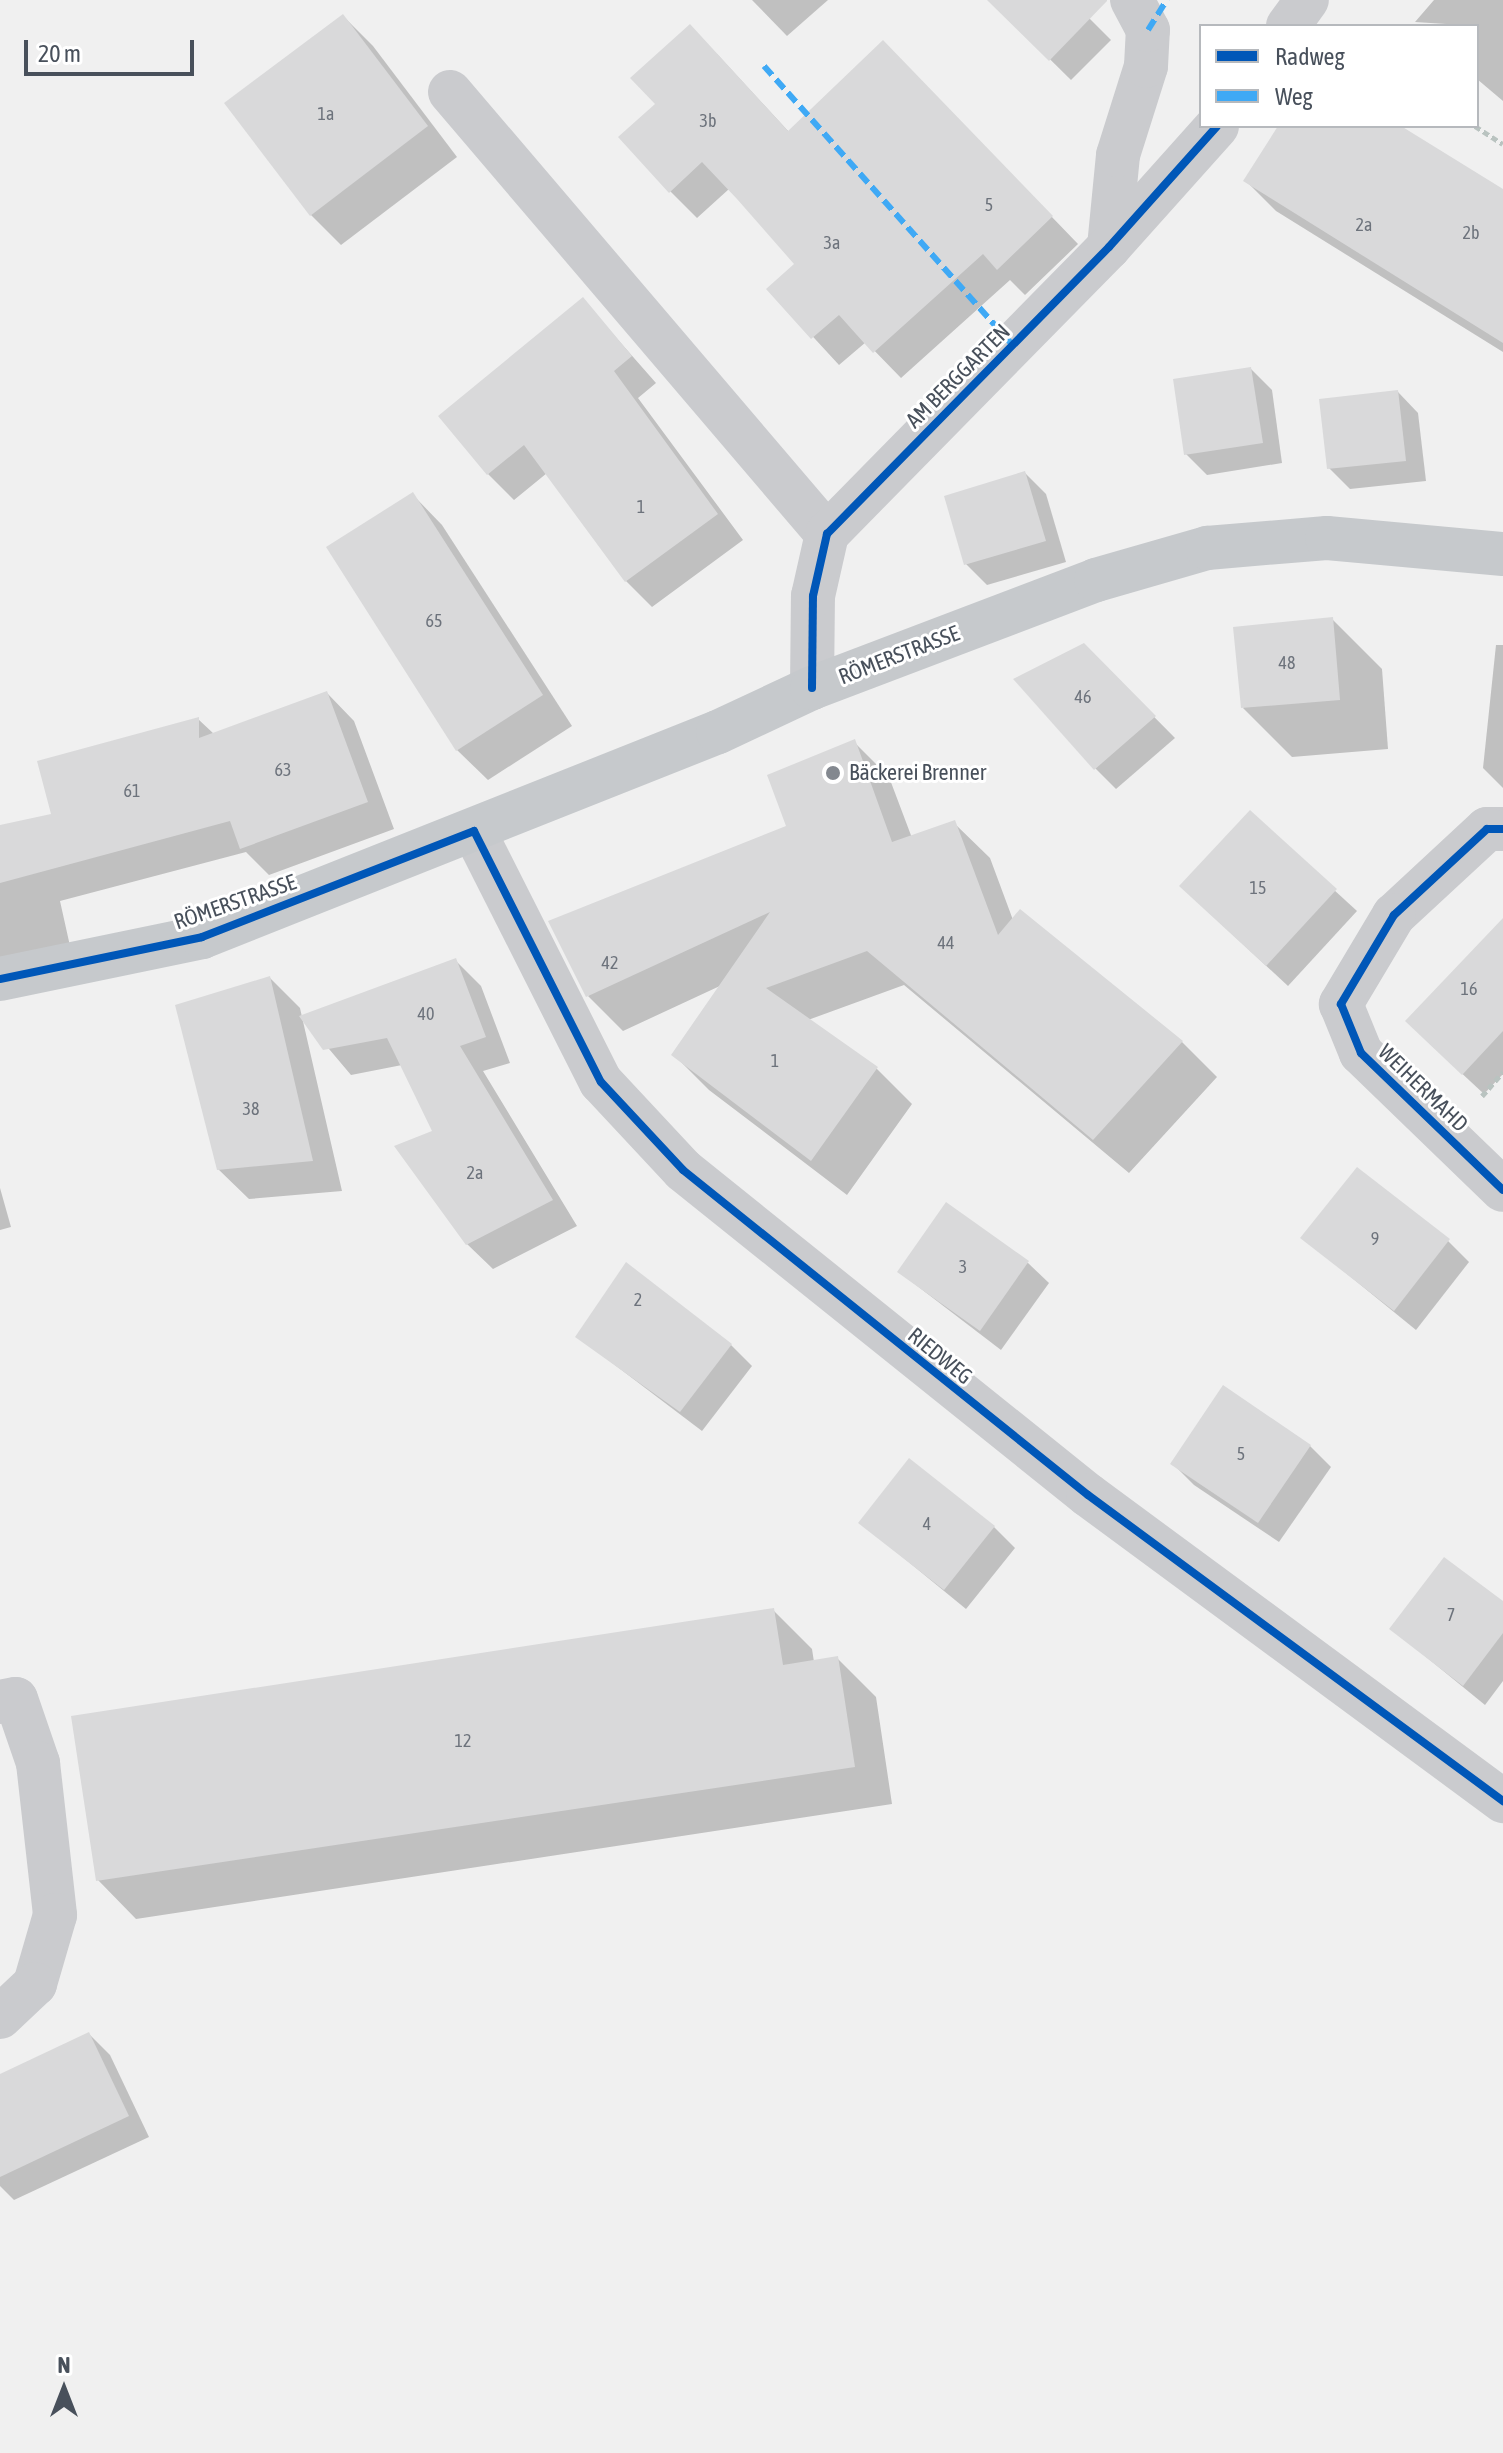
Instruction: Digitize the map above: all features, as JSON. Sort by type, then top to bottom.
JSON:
[{"type":"main road","name":"RÖMERSTRASSE","points":[[0,979],[202,937],[474,831],[812,688],[1096,580],[1207,548],[1327,538],[1503,554]]},
{"type":"street","points":[[1109,247],[1118,155],[1146,66],[1148,30],[1132,0]]},
{"type":"street","points":[[1289,24],[1307,0]]},
{"type":"street","points":[[450,92],[827,534],[813,596],[812,688]]},
{"type":"street","name":"AM BERGGARTEN","points":[[827,534],[1109,247],[1215,128]]},
{"type":"street","name":"WEIHERMAHD","points":[[1503,829],[1487,829],[1394,915],[1341,1004],[1361,1053],[1503,1190]]},
{"type":"street","name":"RIEDWEG","points":[[474,831],[601,1082],[683,1170],[1088,1495],[1503,1801]]},
{"type":"street","points":[[0,1702],[16,1699],[38,1763],[55,1915],[35,1984],[0,2017]]},
{"type":"path","points":[[1478,128],[1503,144]]},
{"type":"building","points":[[987,0],[1107,0],[1107,1],[1049,61]]},
{"type":"building","points":[[343,14],[428,126],[310,216],[224,103]]},
{"type":"building","points":[[690,24],[788,131],[883,40],[1053,216],[997,270],[983,254],[873,353],[839,315],[811,339],[766,289],[794,264],[702,162],[669,193],[618,137],[655,104],[630,78]]},
{"type":"building","points":[[1277,128],[1404,128],[1503,189],[1503,343],[1243,181]]},
{"type":"building","points":[[583,297],[632,356],[614,371],[718,514],[625,582],[524,445],[487,475],[438,416]]},
{"type":"building","points":[[1251,367],[1263,443],[1184,455],[1173,379]]},
{"type":"building","points":[[1398,390],[1406,461],[1327,469],[1319,399]]},
{"type":"building","points":[[1025,471],[1046,541],[964,565],[944,496]]},
{"type":"building","points":[[413,492],[543,695],[456,751],[326,547]]},
{"type":"building","points":[[1333,617],[1340,700],[1241,708],[1233,627]]},
{"type":"building","points":[[1084,643],[1156,716],[1094,770],[1013,679]]},
{"type":"building","points":[[327,691],[368,802],[240,849],[230,821],[0,883],[0,825],[51,814],[37,761],[199,717],[199,738]]},
{"type":"building","points":[[855,739],[892,842],[955,820],[998,935],[1020,909],[1183,1041],[1093,1140],[867,951],[766,988],[878,1067],[811,1161],[671,1055],[770,912],[586,997],[548,921],[786,826],[767,775]]},
{"type":"building","points":[[1250,810],[1337,889],[1266,966],[1179,886]]},
{"type":"building","points":[[1503,918],[1503,1031],[1462,1075],[1405,1021]]},
{"type":"building","points":[[456,958],[486,1037],[460,1046],[553,1200],[466,1245],[394,1146],[432,1131],[387,1038],[323,1050],[299,1016]]},
{"type":"building","points":[[270,976],[313,1161],[217,1170],[175,1005]]},
{"type":"building","points":[[1357,1167],[1450,1239],[1394,1311],[1300,1238]]},
{"type":"building","points":[[946,1202],[1029,1261],[980,1331],[897,1272]]},
{"type":"building","points":[[626,1262],[732,1344],[680,1412],[575,1337]]},
{"type":"building","points":[[1223,1385],[1311,1445],[1258,1523],[1170,1464]]},
{"type":"building","points":[[909,1458],[995,1526],[944,1590],[858,1523]]},
{"type":"building","points":[[1444,1557],[1503,1601],[1503,1633],[1463,1686],[1389,1629]]},
{"type":"building","points":[[774,1608],[783,1665],[838,1656],[855,1767],[96,1881],[71,1716]]},
{"type":"building","points":[[89,2032],[129,2116],[0,2177],[0,2074]]},
{"type":"marked path","points":[[1148,30],[1167,0]]},
{"type":"marked path","points":[[764,66],[1013,345]]},
{"type":"cycle path","points":[[812,688],[813,596],[827,534],[1109,247],[1215,128]]},
{"type":"cycle path","points":[[1503,829],[1487,829],[1394,915],[1341,1004],[1361,1053],[1503,1190]]},
{"type":"cycle path","points":[[0,979],[202,937],[474,831],[601,1082],[683,1170],[1088,1495],[1503,1801]]},
{"type":"place","name":"Bäckerei Brenner","points":[[833,773]]}]
